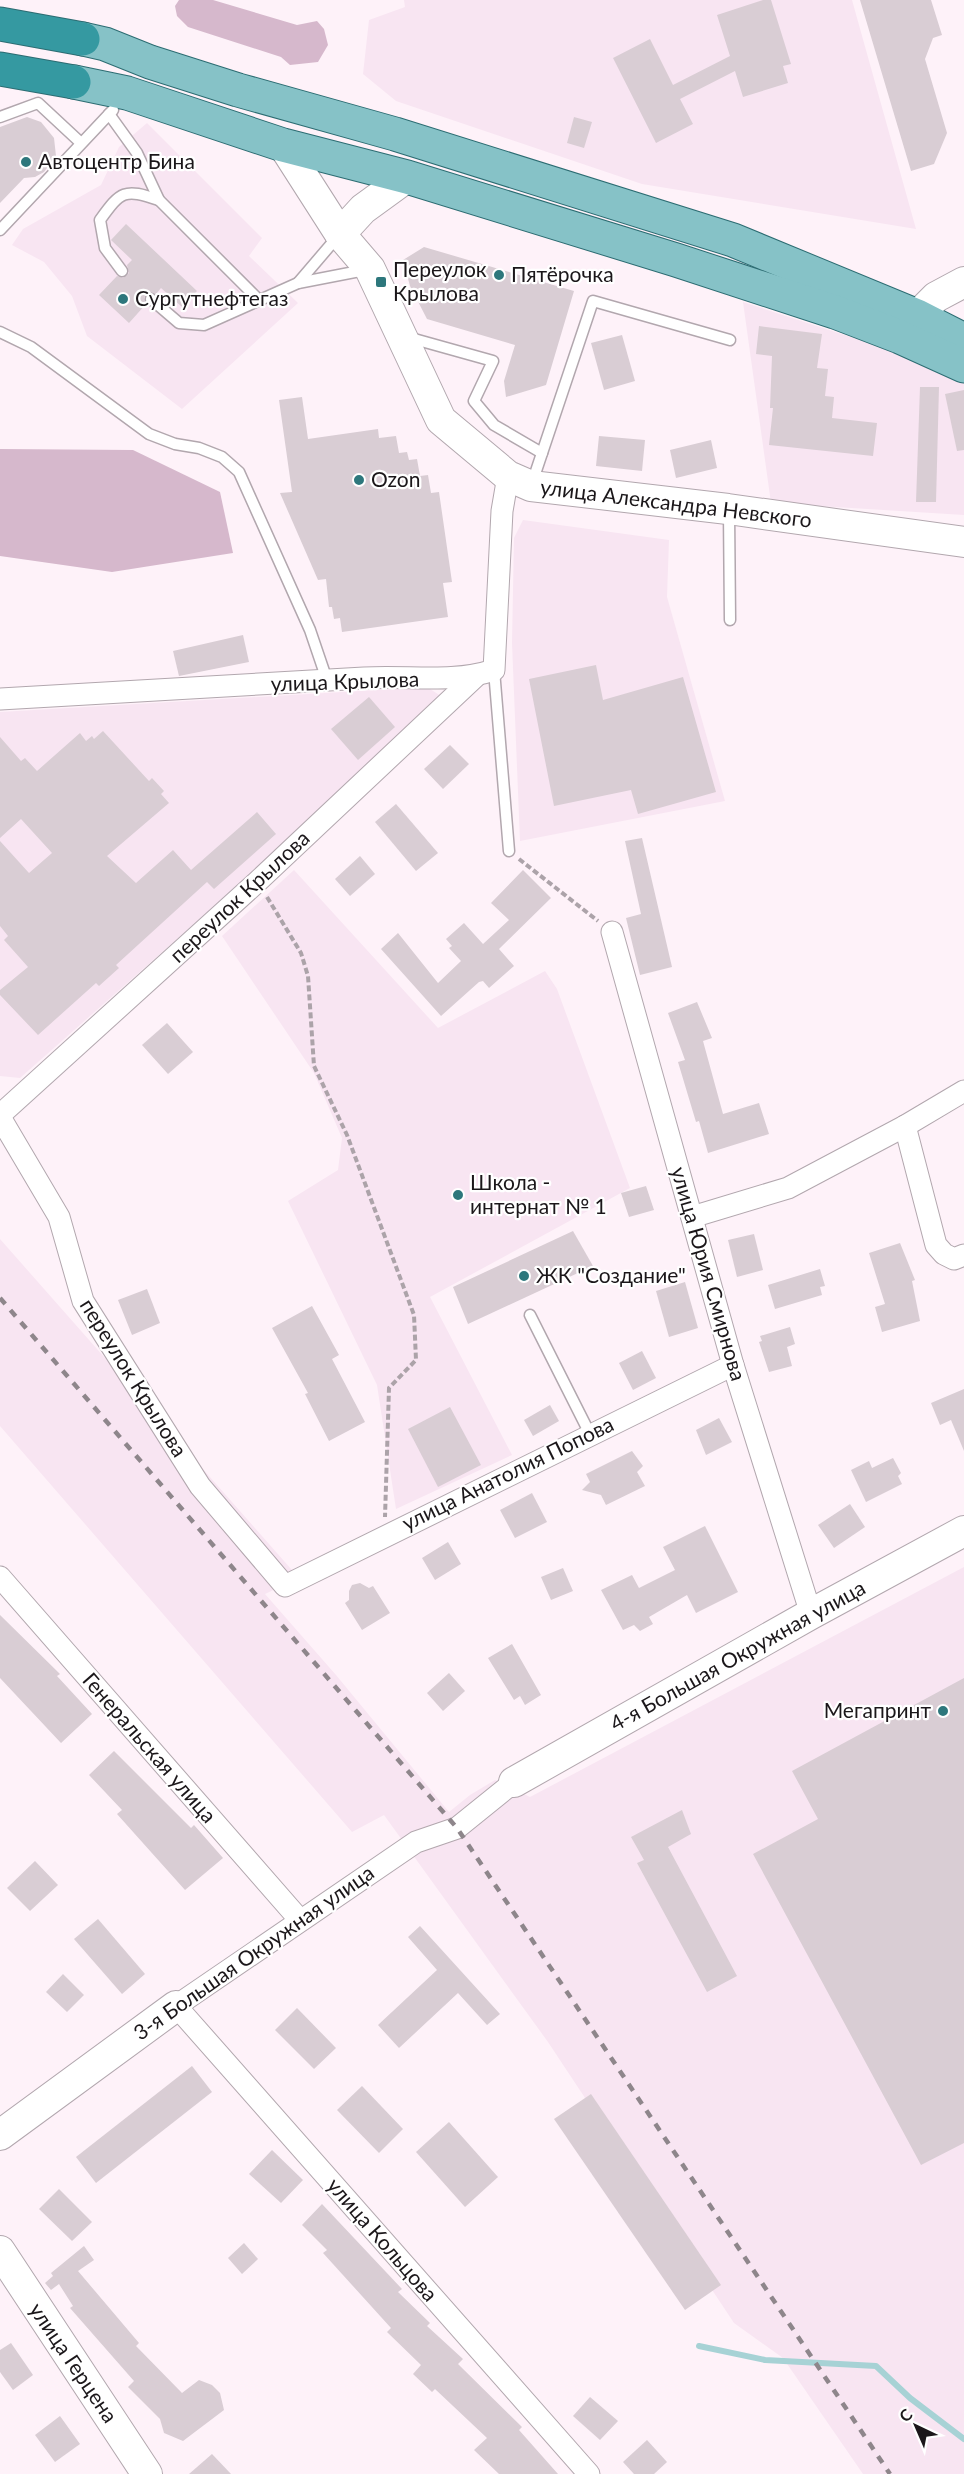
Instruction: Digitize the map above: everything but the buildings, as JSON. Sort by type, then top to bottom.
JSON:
[{"type":"highway","points":[[0,24],[83,39]]},
{"type":"highway","points":[[0,69],[74,82]]},
{"type":"main road","points":[[83,39],[105,44],[150,62],[238,90],[395,134],[733,240],[917,315],[964,340]]},
{"type":"main road","points":[[74,82],[118,103],[407,177],[835,312],[900,337],[964,366]]},
{"type":"street","points":[[284,145],[340,234],[370,269],[441,420],[520,481],[502,511],[501,628],[485,673]]},
{"type":"street","points":[[340,234],[363,209],[407,177]]},
{"type":"street","points":[[917,315],[936,297],[964,282]]},
{"type":"street","name":"улица Александра Невского","points":[[520,481],[964,542]]},
{"type":"street","name":"улица Крылова","points":[[0,699],[367,677],[448,679],[485,673]]},
{"type":"street","name":"переулок Крылова","points":[[285,1586],[200,1485],[83,1301],[59,1217],[0,1116],[485,673]]},
{"type":"street","name":"улица Юрия Смирнова","points":[[612,932],[733,1365],[811,1614]]},
{"type":"street","points":[[692,1217],[788,1188],[905,1126],[964,1091]]},
{"type":"street","points":[[905,1126],[936,1245],[944,1254],[954,1259],[964,1255]]},
{"type":"street","name":"улица Анатолия Попова","points":[[285,1586],[384,1535],[733,1365]]},
{"type":"street","name":"4-я Большая Окружная улица","points":[[514,1782],[811,1614],[964,1531]]},
{"type":"street","name":"Генеральская улица","points":[[0,1577],[299,1919]]},
{"type":"street","name":"3-я Большая Окружная улица","points":[[0,2135],[299,1919],[416,1842],[457,1828],[514,1782]]},
{"type":"street","name":"улица Кольцова","points":[[176,2006],[589,2474]]},
{"type":"street","name":"улица Герцена","points":[[0,2251],[147,2474]]},
{"type":"lane","points":[[0,117],[38,103],[81,143]]},
{"type":"lane","points":[[0,230],[118,103],[137,153],[159,200],[259,300]]},
{"type":"lane","points":[[122,271],[105,248],[100,220],[116,198],[134,191],[159,200]]},
{"type":"lane","points":[[298,283],[340,234]]},
{"type":"lane","points":[[151,299],[179,323],[204,325],[298,283],[370,269]]},
{"type":"lane","points":[[520,481],[542,453],[593,300],[730,340]]},
{"type":"lane","points":[[0,332],[31,348],[149,434],[222,457],[239,472],[310,630],[327,680]]},
{"type":"lane","points":[[401,336],[493,361],[474,401],[494,425],[542,453]]},
{"type":"lane","points":[[728,508],[730,620]]},
{"type":"lane","points":[[485,673],[509,851]]},
{"type":"lane","points":[[530,1315],[590,1434]]},
{"type":"path","points":[[509,851],[612,932]]},
{"type":"path","points":[[257,882],[301,954],[308,976],[314,1066],[347,1135],[414,1315],[416,1360],[389,1388],[384,1535]]},
{"type":"shaded area","points":[[179,0],[213,0],[297,25],[317,21],[324,29],[328,45],[318,62],[290,65],[281,57],[188,27],[177,16],[175,6]]},
{"type":"shaded area","points":[[404,0],[852,0],[916,229],[642,184],[396,101],[363,74],[369,20],[405,7]]},
{"type":"shaded area","points":[[147,123],[262,238],[249,256],[298,303],[182,409],[87,336],[72,296],[44,262],[12,245],[23,229],[101,185],[119,147]]},
{"type":"shaded area","points":[[743,302],[885,348],[964,380],[964,515],[771,503]]},
{"type":"shaded area","points":[[0,449],[133,450],[220,492],[233,553],[112,572],[0,556]]},
{"type":"shaded area","points":[[523,520],[669,540],[667,597],[725,801],[520,841],[512,643],[514,538]]},
{"type":"shaded area","points":[[427,687],[447,700],[20,1078],[0,1076],[0,712]]},
{"type":"shaded area","name":"Школа - интернат № 1","points":[[294,870],[438,1028],[545,971],[557,989],[630,1188],[430,1297],[512,1455],[396,1509],[377,1385],[288,1201],[338,1170],[342,1138],[314,1073],[222,936]]},
{"type":"shaded area","points":[[0,1239],[299,1578],[265,1594],[336,1675],[449,1812],[470,1795],[495,1780],[530,1797],[964,1567],[964,2474],[863,2474],[783,2358],[734,2323],[548,2042],[384,1815],[352,1832],[0,1426]]},
{"type":"waterway","points":[[699,2346],[765,2360],[876,2366],[910,2398],[964,2439]]},
{"type":"railway","points":[[0,1298],[457,1828],[890,2474]]},
{"type":"place","name":"Автоцентр Бина","points":[[26,162]]},
{"type":"place","name":"Пятёрочка","points":[[499,275]]},
{"type":"place","name":"Переулок Крылова","points":[[381,282]]},
{"type":"place","name":"Сургутнефтегаз","points":[[123,299]]},
{"type":"place","name":"Ozon","points":[[359,480]]},
{"type":"place","name":"Школа - интернат № 1","points":[[458,1195]]},
{"type":"place","name":"ЖК \"Создание\"","points":[[524,1276]]},
{"type":"place","name":"Мегапринт","points":[[943,1711]]}]
